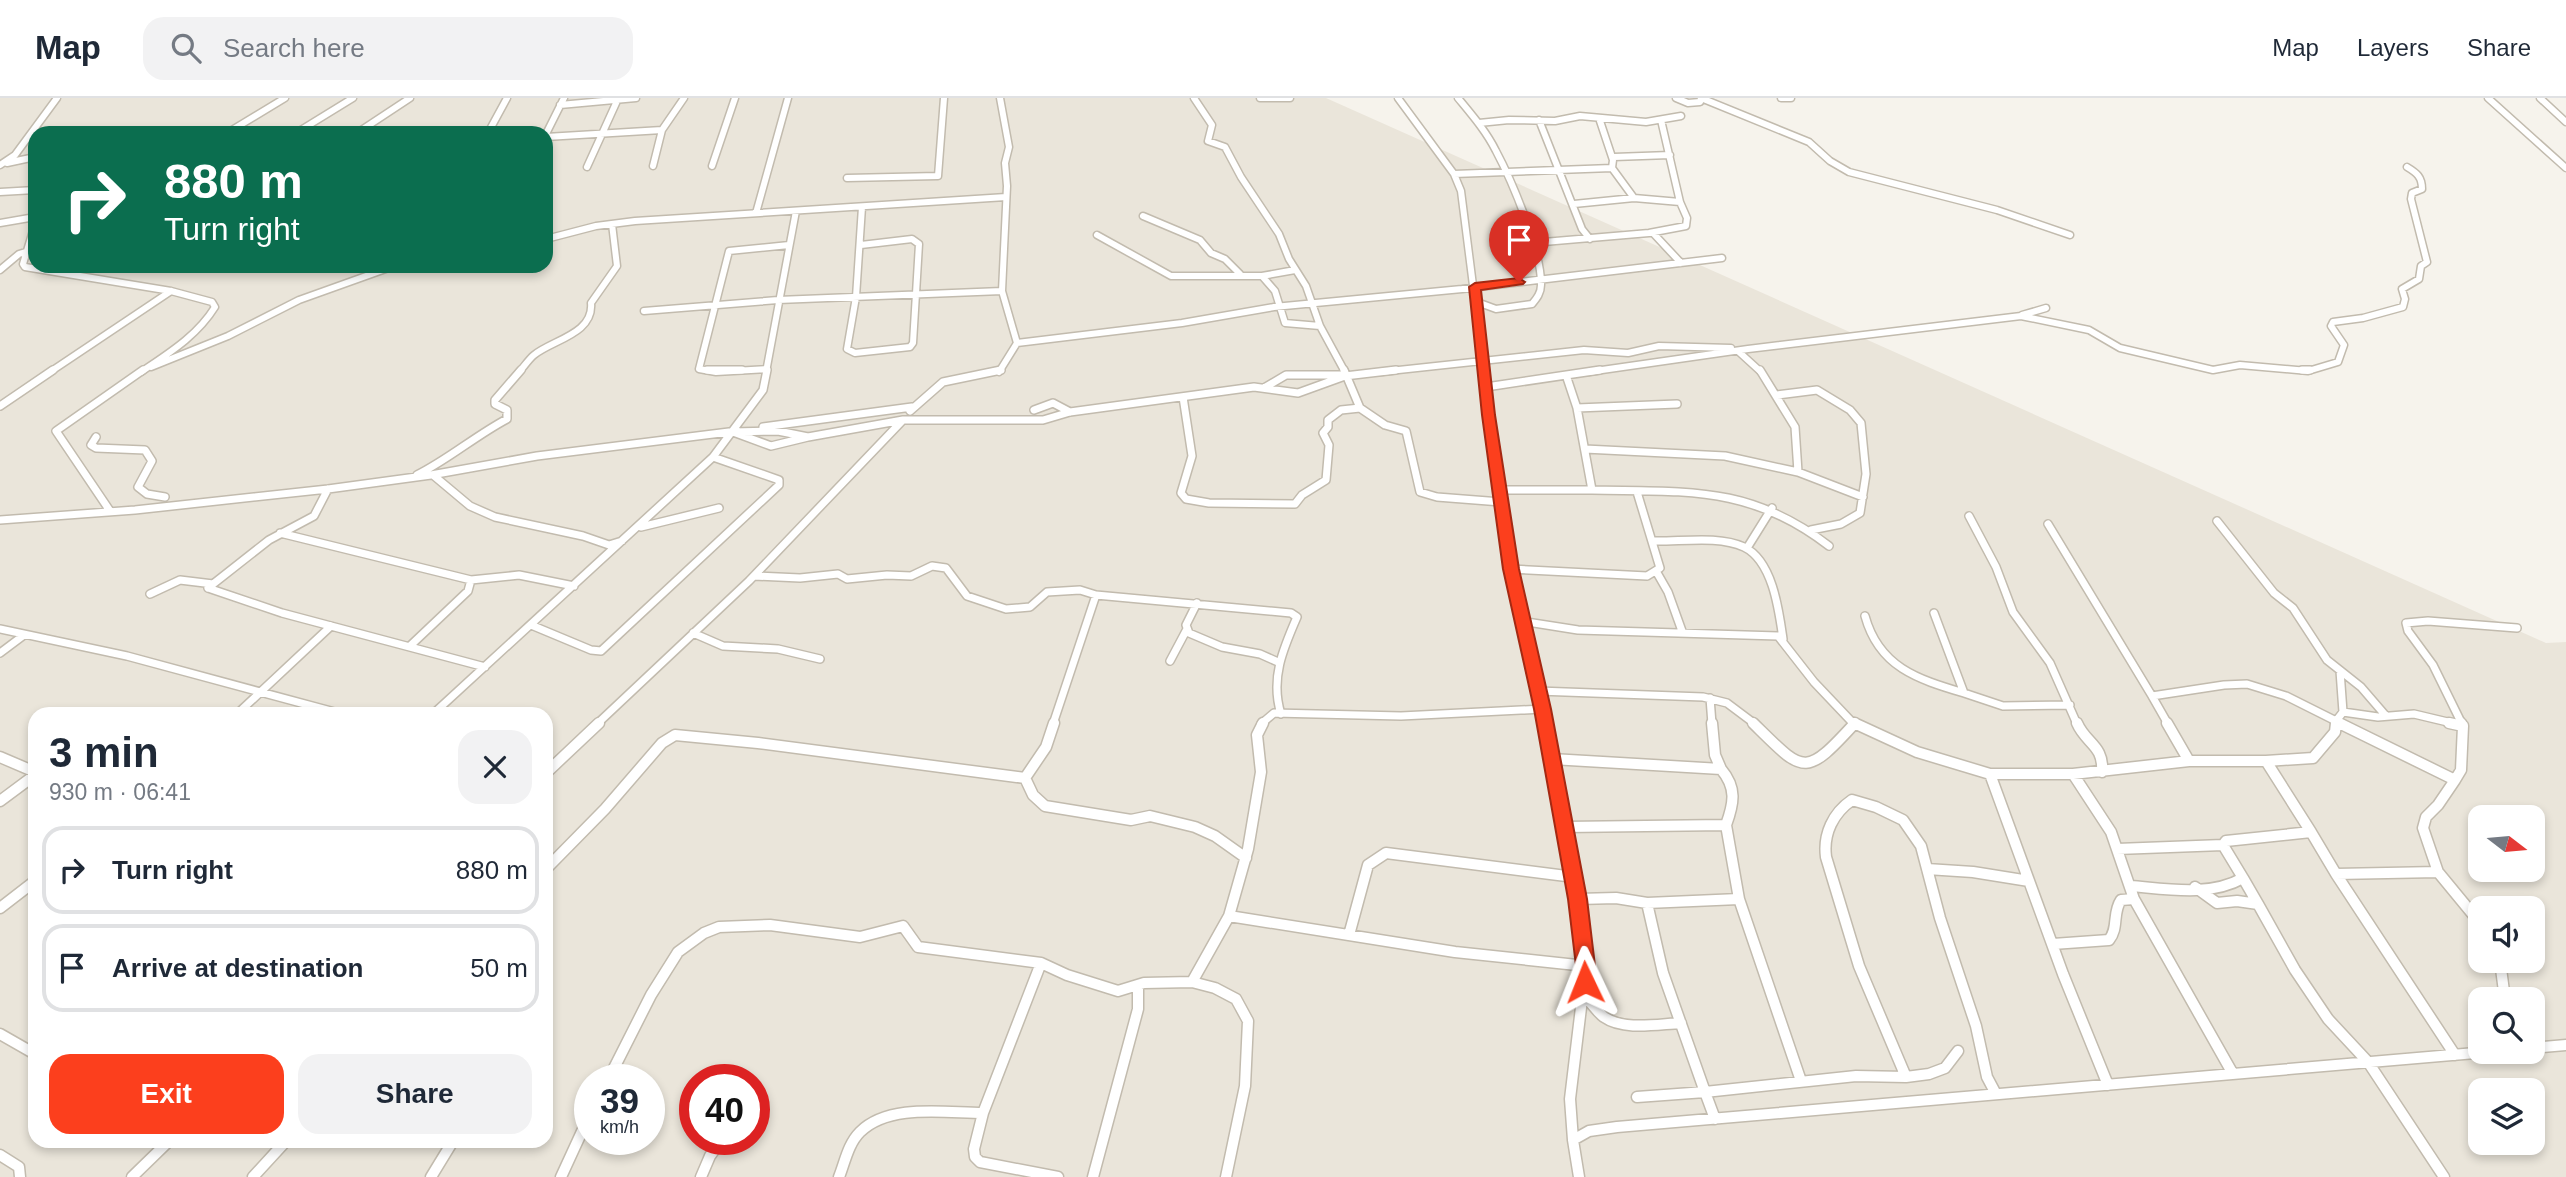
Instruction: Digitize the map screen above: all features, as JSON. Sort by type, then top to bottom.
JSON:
[{"type":"street","points":[[36,126],[57,98]]},
{"type":"street","points":[[239,126],[285,98]]},
{"type":"street","points":[[307,126],[353,98]]},
{"type":"street","points":[[368,126],[410,98]]},
{"type":"street","points":[[492,126],[507,98]]},
{"type":"street","points":[[551,126],[564,98]]},
{"type":"street","points":[[560,105],[636,98]]},
{"type":"street","points":[[653,166],[662,130],[684,98]]},
{"type":"street","points":[[712,166],[735,98]]},
{"type":"street","points":[[756,213],[788,98]]},
{"type":"street","points":[[847,178],[938,176],[944,98]]},
{"type":"street","points":[[553,766],[754,576],[903,420],[912,407],[943,382],[1000,372],[1017,343],[1002,290],[1005,163],[1009,147],[1000,98]]},
{"type":"street","points":[[1194,98],[1212,125],[1208,141],[1227,150],[1241,177],[1271,219],[1313,303],[1320,326],[1360,408]]},
{"type":"street","points":[[1260,98],[1290,98]]},
{"type":"street","points":[[1398,98],[1454,174],[1463,204],[1511,569],[1543,709],[1578,899],[1586,966],[1570,1099],[1578,1177]]},
{"type":"street","points":[[1458,98],[1479,123],[1497,152],[1529,230],[1541,279],[1540,293],[1532,304],[1496,309],[1477,302]]},
{"type":"street","points":[[1676,98],[1692,104],[1699,102],[1701,98],[1809,142],[1830,161],[1849,172],[1997,210],[2070,235]]},
{"type":"street","points":[[1781,98],[1791,98]]},
{"type":"street","points":[[2488,98],[2566,167]]},
{"type":"street","points":[[2540,98],[2566,122]]},
{"type":"street","points":[[587,167],[617,100]]},
{"type":"street","points":[[1479,123],[1555,121],[1580,116],[1661,120],[1681,116]]},
{"type":"street","points":[[1599,118],[1613,160],[1612,168],[1634,198]]},
{"type":"street","points":[[1539,120],[1574,204],[1581,229],[1590,239]]},
{"type":"street","points":[[1532,243],[1653,233],[1686,226],[1687,218],[1680,202],[1661,120]]},
{"type":"street","points":[[553,136],[662,130]]},
{"type":"street","points":[[1,164],[15,155],[28,137]]},
{"type":"street","points":[[1614,157],[1670,155]]},
{"type":"street","points":[[1,164],[28,158]]},
{"type":"street","points":[[2021,316],[2089,330],[2120,348],[2189,367],[2213,370],[2240,365],[2308,372],[2320,369],[2338,362],[2344,345],[2331,326],[2333,322],[2363,318],[2403,307],[2405,299],[2402,289],[2419,279],[2421,266],[2427,262],[2411,199],[2412,193],[2422,189],[2422,180],[2418,173],[2407,167]]},
{"type":"street","points":[[1454,174],[1612,168]]},
{"type":"street","points":[[0,192],[28,190]]},
{"type":"street","points":[[553,237],[612,224],[1006,197]]},
{"type":"street","points":[[1574,204],[1634,198],[1680,202]]},
{"type":"street","points":[[861,245],[912,239],[918,241],[914,344],[909,347],[849,352],[847,344],[856,297],[862,207]]},
{"type":"street","points":[[441,707],[628,538],[713,457],[733,432],[763,390],[796,211]]},
{"type":"street","points":[[1143,216],[1200,240],[1211,253],[1225,259],[1240,274]]},
{"type":"street","points":[[0,223],[28,218]]},
{"type":"street","points":[[411,478],[442,463],[486,430],[507,419],[507,410],[495,404],[495,400],[535,354],[556,345],[587,322],[592,313],[591,303],[617,266],[612,224]]},
{"type":"street","points":[[1653,233],[1681,264]]},
{"type":"street","points":[[1097,235],[1171,276],[1181,278],[1240,274],[1262,276],[1296,270]]},
{"type":"street","points":[[28,245],[23,260],[25,267],[28,267]]},
{"type":"street","points":[[767,369],[716,372],[699,369],[729,251],[789,245]]},
{"type":"street","points":[[0,270],[15,256],[26,251]]},
{"type":"street","points":[[1017,343],[1182,323],[1313,303],[1722,258]]},
{"type":"street","points":[[62,273],[172,291],[212,302],[215,307],[213,313],[187,340],[56,431],[110,511]]},
{"type":"street","points":[[139,372],[228,336],[299,300],[374,273]]},
{"type":"street","points":[[1262,276],[1269,281],[1285,323],[1320,326]]},
{"type":"street","points":[[644,311],[778,300],[1002,290]]},
{"type":"street","points":[[0,406],[172,291]]},
{"type":"street","points":[[1486,387],[1748,349],[2021,316],[2046,308]]},
{"type":"street","points":[[1264,388],[1286,375],[1345,376],[1584,350],[1628,352],[1659,346],[1748,349]]},
{"type":"street","points":[[1738,351],[1758,367],[1795,427],[1798,472]]},
{"type":"street","points":[[1566,375],[1577,408],[1592,490]]},
{"type":"street","points":[[733,432],[771,446],[903,420],[1043,420],[1070,412],[1264,388],[1298,393],[1345,376]]},
{"type":"street","points":[[1777,395],[1817,390],[1850,410],[1861,423],[1866,474],[1860,513],[1841,524],[1811,530]]},
{"type":"street","points":[[1183,397],[1192,456],[1181,493],[1186,499],[1209,503],[1295,504],[1302,495],[1326,480],[1329,445],[1323,433],[1328,427],[1328,420],[1341,410],[1360,408],[1372,414],[1389,429],[1406,431],[1420,492],[1437,497],[1501,502]]},
{"type":"street","points":[[1034,410],[1053,403],[1070,412]]},
{"type":"street","points":[[1577,408],[1677,404]]},
{"type":"street","points":[[0,520],[328,489],[433,475],[537,456],[912,407]]},
{"type":"street","points":[[733,432],[778,431],[808,437]]},
{"type":"street","points":[[96,437],[92,445],[100,451],[134,447],[145,450],[152,461],[138,487],[147,494],[165,497]]},
{"type":"street","points":[[1585,449],[1725,456],[1798,472],[1863,497]]},
{"type":"street","points":[[531,625],[591,650],[601,651],[779,485],[779,480],[713,457]]},
{"type":"street","points":[[433,475],[470,506],[495,517],[583,536],[609,545],[628,538]]},
{"type":"street","points":[[328,489],[317,513],[280,533],[208,589],[331,626],[411,645],[485,667]]},
{"type":"street","points":[[1500,490],[1592,490],[1735,497],[1772,508],[1811,530],[1829,546]]},
{"type":"street","points":[[1511,569],[1647,576],[1656,571],[1660,568],[1637,492]]},
{"type":"street","points":[[638,528],[676,518],[690,518],[719,508]]},
{"type":"street","points":[[1747,548],[1772,508]]},
{"type":"street","points":[[1969,516],[1996,567],[2014,612],[2050,663],[2080,730],[2099,750],[2103,760],[2102,772]]},
{"type":"street","points":[[2217,521],[2266,584],[2293,608],[2318,649],[2361,687],[2386,716]]},
{"type":"street","points":[[2048,524],[2189,761]]},
{"type":"street","points":[[280,533],[471,580],[519,575],[574,586]]},
{"type":"street","points":[[1652,541],[1747,548],[1767,574],[1783,639],[1814,682],[1855,723],[1917,752],[1990,774],[2073,774],[2189,761],[2199,764],[2313,758],[2335,732],[2336,721],[2343,712],[2340,671]]},
{"type":"street","points":[[754,576],[800,578],[838,574],[847,579],[887,575],[911,576],[932,566],[946,568],[967,596],[1006,609],[1030,607],[1047,592],[1080,590],[1096,595],[1291,613],[1297,617],[1278,662],[1275,699],[1281,714]]},
{"type":"street","points":[[1656,571],[1668,592],[1682,631]]},
{"type":"street","points":[[150,594],[171,581],[184,578],[213,584]]},
{"type":"street","points":[[411,645],[468,591],[471,580]]},
{"type":"street","points":[[1025,778],[1046,747],[1096,595]]},
{"type":"street","points":[[1170,661],[1197,603]]},
{"type":"street","points":[[1934,613],[1964,693]]},
{"type":"street","points":[[1865,616],[1875,647],[1910,674],[2003,706],[2070,705]]},
{"type":"street","points":[[1521,621],[1578,630],[1771,633],[1783,639]]},
{"type":"street","points":[[2468,908],[2438,872],[2423,828],[2426,817],[2461,770],[2463,726],[2433,665],[2408,631],[2406,623],[2428,621],[2516,628]]},
{"type":"street","points":[[245,707],[331,626]]},
{"type":"street","points":[[0,629],[127,656],[318,707]]},
{"type":"street","points":[[1187,629],[1189,633],[1222,647],[1260,654],[1278,662]]},
{"type":"street","points":[[693,633],[723,646],[778,649],[820,659]]},
{"type":"street","points":[[0,653],[24,635]]},
{"type":"street","points":[[2152,696],[2235,684],[2250,685],[2291,700],[2455,780]]},
{"type":"street","points":[[1538,691],[1710,698],[1728,703],[1755,722],[1778,747],[1799,764],[1811,763],[1827,753],[1855,723]]},
{"type":"street","points":[[1710,698],[1715,755],[1721,769],[1732,781],[1734,801],[1726,825],[1739,899],[1801,1081]]},
{"type":"street","points":[[1192,982],[1229,916],[1246,858],[1261,772],[1259,726],[1274,713],[1401,716],[1543,709]]},
{"type":"street","points":[[2343,712],[2386,716],[2414,714],[2463,726]]},
{"type":"street","points":[[553,862],[605,809],[662,743],[675,735],[758,743],[1025,778]]},
{"type":"street","points":[[0,757],[28,771]]},
{"type":"street","points":[[1552,759],[1721,769]]},
{"type":"street","points":[[2266,761],[2336,874],[2455,1055]]},
{"type":"street","points":[[1990,774],[2063,974],[2108,1085]]},
{"type":"street","points":[[2073,774],[2111,832],[2134,899],[2233,1074]]},
{"type":"street","points":[[1025,778],[1033,795],[1045,806],[1131,820],[1150,816],[1195,827],[1215,836],[1246,858]]},
{"type":"street","points":[[0,801],[28,779]]},
{"type":"street","points":[[1906,1077],[1875,1011],[1851,948],[1825,847],[1828,828],[1838,813],[1852,800],[1876,807],[1903,820],[1921,846],[1976,1026],[1987,1077],[1996,1094]]},
{"type":"street","points":[[1564,827],[1726,825]]},
{"type":"street","points":[[2117,849],[2223,845],[2226,841],[2311,832]]},
{"type":"street","points":[[2223,845],[2289,960],[2328,1019],[2368,1062],[2444,1177]]},
{"type":"street","points":[[1349,935],[1368,866],[1386,853],[1574,877]]},
{"type":"street","points":[[1927,869],[1983,873],[2029,881]]},
{"type":"street","points":[[2336,874],[2438,872]]},
{"type":"street","points":[[2131,886],[2216,888],[2237,883],[2243,878]]},
{"type":"street","points":[[0,908],[28,886]]},
{"type":"street","points":[[2195,887],[2217,903],[2237,901],[2258,904]]},
{"type":"street","points":[[1578,899],[1616,898],[1647,903],[1739,899]]},
{"type":"street","points":[[2053,944],[2109,940],[2114,934],[2114,911],[2117,905],[2121,900],[2134,899]]},
{"type":"street","points":[[1647,903],[1663,972],[1715,1119]]},
{"type":"street","points":[[1229,916],[1455,952],[1586,966]]},
{"type":"street","points":[[616,1064],[651,995],[678,952],[690,940],[719,927],[770,925],[860,937],[903,926],[918,947],[1041,964],[1118,991],[1138,985],[1192,982],[1215,988],[1236,999],[1248,1021],[1245,1086],[1226,1177]]},
{"type":"street","points":[[1041,964],[982,1113],[974,1149],[975,1157],[981,1162],[1058,1177]]},
{"type":"street","points":[[1093,1177],[1138,1010],[1138,985]]},
{"type":"street","points":[[1584,997],[1593,1001],[1604,1018],[1611,1020],[1639,1024],[1681,1023]]},
{"type":"street","points":[[0,1034],[28,1050]]},
{"type":"street","points":[[2545,1047],[2566,1045]]},
{"type":"street","points":[[1637,1097],[1856,1076],[1906,1077],[1929,1074],[1945,1068],[1958,1051]]},
{"type":"street","points":[[1573,1140],[1589,1131],[2468,1054]]},
{"type":"street","points":[[839,1177],[852,1143],[861,1130],[874,1122],[904,1114],[982,1113]]},
{"type":"street","points":[[132,1177],[162,1148]]},
{"type":"street","points":[[253,1177],[280,1148]]},
{"type":"street","points":[[431,1177],[449,1148]]},
{"type":"street","points":[[561,1177],[574,1149]]},
{"type":"street","points":[[0,1155],[19,1167],[20,1177]]},
{"type":"street","points":[[701,1177],[711,1155]]},
{"type":"shaded area","points":[[0,98],[1326,98],[2546,643],[2566,642],[2566,1177],[0,1177]]},
{"type":"route","points":[[1519,282],[1475,287],[1489,415],[1511,569],[1543,709],[1578,899],[1586,966],[1585,982]]}]
